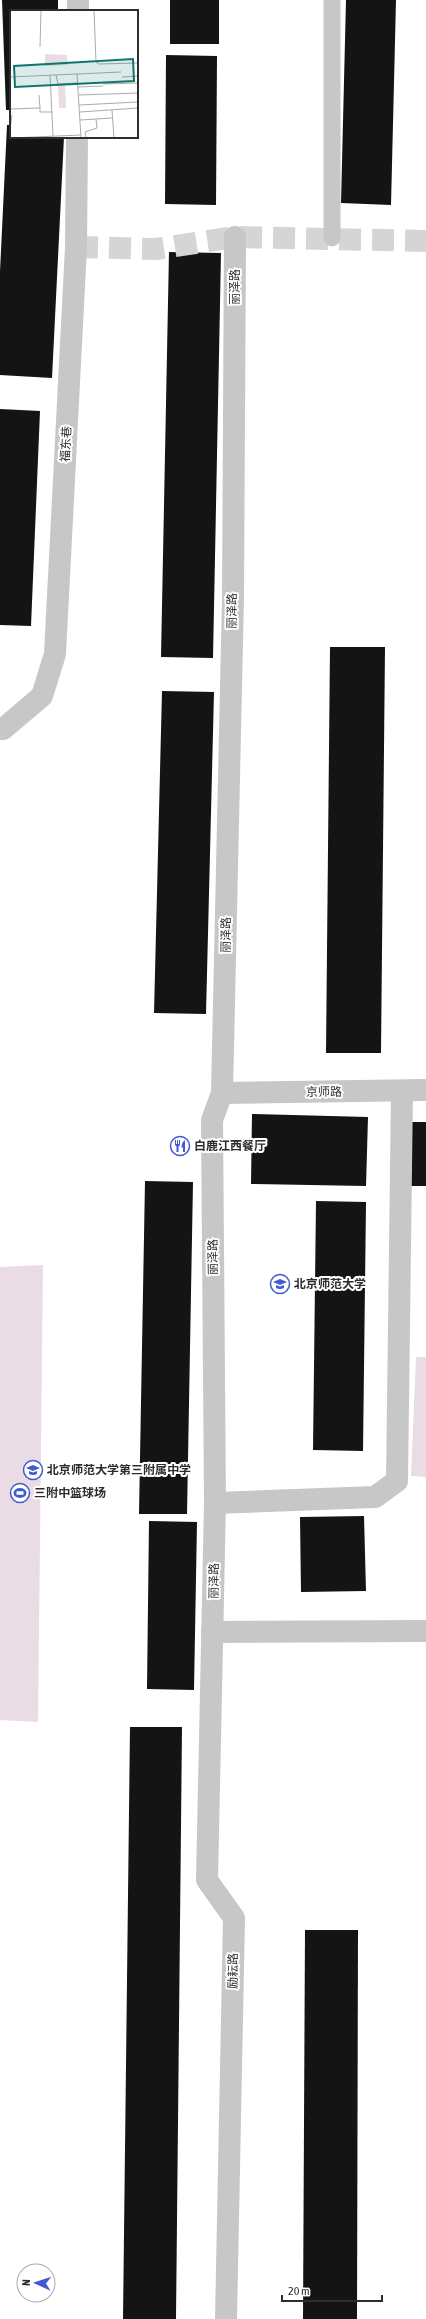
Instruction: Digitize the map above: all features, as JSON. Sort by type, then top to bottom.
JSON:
[{"type":"street","name":"福东巷","points":[[0,728],[3,729],[42,696],[55,654],[76,247],[77,138]]},
{"type":"street","name":"丽泽路","points":[[212,1632],[215,1503],[212,1120],[222,1093],[233,597],[235,237]]},
{"type":"street","name":"京师路","points":[[222,1093],[426,1090]]},
{"type":"street","points":[[215,1503],[375,1497],[397,1481],[402,1091]]},
{"type":"street","points":[[212,1632],[426,1631]]},
{"type":"street","name":"励耘路","points":[[212,1632],[207,1880],[234,1918],[226,2319]]},
{"type":"lane","points":[[332,0],[332,238]]},
{"type":"shaded area","name":"三附中篮球场","points":[[43,1265],[38,1722],[0,1720],[0,1267]]},
{"type":"shaded area","points":[[416,1357],[426,1357],[426,1477],[411,1476]]},
{"type":"building","points":[[2,0],[58,0],[58,10],[10,10],[10,110],[6,110]]},
{"type":"building","points":[[170,0],[219,0],[219,44],[170,44]]},
{"type":"building","points":[[346,0],[396,0],[391,205],[341,203]]},
{"type":"building","points":[[166,55],[217,56],[216,205],[165,204]]},
{"type":"building","points":[[7,125],[10,125],[10,138],[64,138],[52,378],[0,375],[0,271]]},
{"type":"building","points":[[169,252],[221,253],[213,658],[161,657]]},
{"type":"building","points":[[0,409],[40,411],[31,626],[0,625]]},
{"type":"building","points":[[330,647],[385,647],[381,1053],[326,1053]]},
{"type":"building","points":[[162,691],[214,692],[206,1014],[154,1013]]},
{"type":"building","points":[[252,1114],[368,1117],[366,1186],[251,1184]]},
{"type":"building","points":[[411,1122],[426,1122],[426,1186],[411,1186]]},
{"type":"building","points":[[145,1181],[193,1182],[187,1514],[139,1514]]},
{"type":"building","points":[[316,1201],[366,1202],[363,1451],[313,1450]]},
{"type":"building","points":[[364,1516],[366,1591],[301,1592],[300,1517]]},
{"type":"building","points":[[149,1521],[197,1522],[194,1690],[147,1689]]},
{"type":"building","points":[[130,1727],[182,1727],[176,2319],[123,2319]]},
{"type":"building","points":[[305,1930],[358,1930],[357,2319],[303,2319]]},
{"type":"tunnel","points":[[76,247],[156,249],[235,237],[426,241]]},
{"type":"place","name":"白鹿江西餐厅","points":[[180,1146]]},
{"type":"place","name":"北京师范大学","points":[[280,1284]]},
{"type":"place","name":"北京师范大学第三附属中学","points":[[33,1470]]},
{"type":"place","name":"三附中篮球场","points":[[20,1493]]}]
